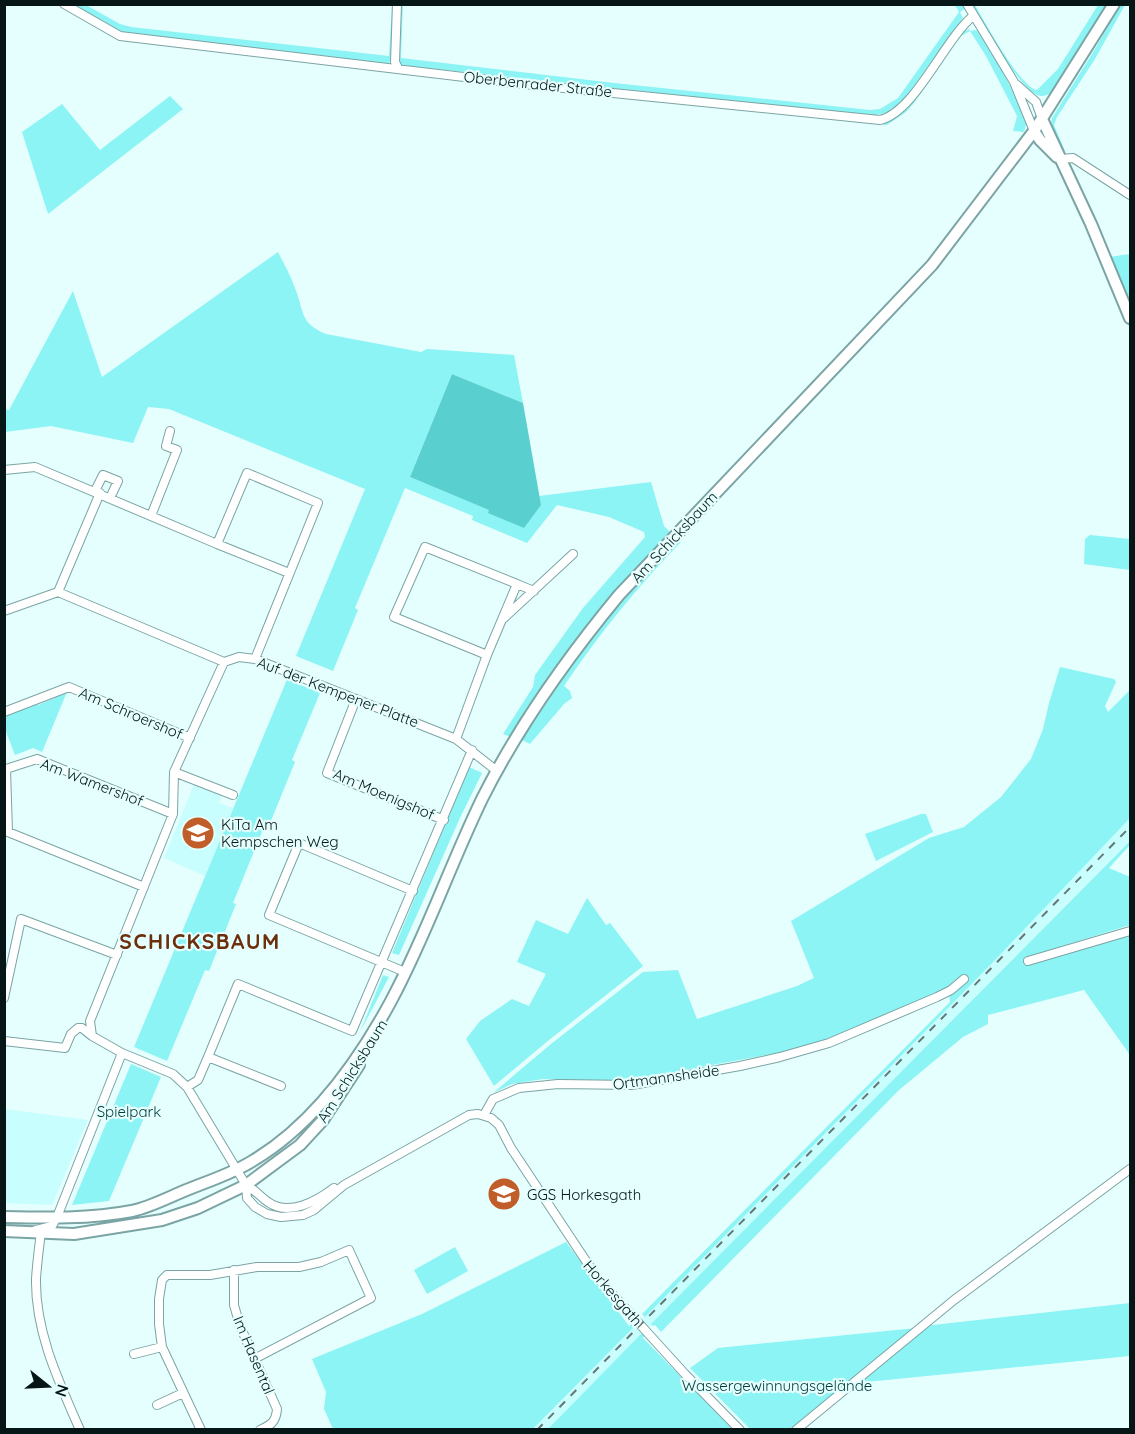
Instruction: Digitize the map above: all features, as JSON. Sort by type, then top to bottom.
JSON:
[{"type":"street","name":"Oberbenrader Straße","points":[[64,4],[120,36],[514,83],[880,120],[892,116],[907,102],[956,33],[974,16]]},
{"type":"street","points":[[397,4],[395,62],[398,68]]},
{"type":"street","points":[[966,4],[1014,82],[1034,132],[1040,140],[1060,159],[1073,158],[1131,195]]},
{"type":"street","name":"Am Schicksbaum","points":[[4,1231],[74,1234],[162,1220],[198,1208],[246,1185],[292,1152],[323,1120],[378,1036],[392,999],[482,799],[497,771],[585,636],[620,595],[932,265],[1034,132],[1114,4]]},
{"type":"street","points":[[1014,82],[1036,102],[1131,318]]},
{"type":"street","points":[[151,516],[177,450],[166,446],[170,430]]},
{"type":"street","points":[[4,470],[35,467],[289,573]]},
{"type":"street","points":[[217,544],[247,474],[318,503],[255,659]]},
{"type":"street","points":[[4,611],[58,592],[103,475],[118,481],[110,498]]},
{"type":"street","points":[[487,655],[394,617],[425,548],[534,591]]},
{"type":"street","points":[[501,621],[573,554]]},
{"type":"street","points":[[456,739],[487,655],[517,584]]},
{"type":"street","name":"Auf der Kempener Platte","points":[[58,592],[224,662],[239,657],[255,659],[456,739],[497,771]]},
{"type":"street","points":[[92,1036],[90,1021],[173,814],[174,772],[224,662]]},
{"type":"street","name":"Am Schroershof","points":[[4,712],[69,687],[190,738]]},
{"type":"street","name":"Am Moenigshof","points":[[356,699],[327,773],[444,820]]},
{"type":"street","name":"Am Schicksbaum","points":[[208,1056],[238,984],[352,1031],[472,750]]},
{"type":"street","name":"Am Wamershof","points":[[144,886],[8,832],[6,768],[37,759],[173,814]]},
{"type":"street","points":[[174,772],[233,795]]},
{"type":"street","points":[[405,972],[269,915],[299,843],[413,891]]},
{"type":"street","points":[[4,998],[21,919],[117,955]]},
{"type":"street","points":[[1028,961],[1131,931]]},
{"type":"street","name":"Ortmannsheide","points":[[484,1115],[493,1099],[519,1088],[558,1084],[632,1085],[740,1066],[829,1043],[937,997],[951,990],[964,979]]},
{"type":"street","name":"Am Schicksbaum","points":[[4,1217],[74,1217],[134,1211],[237,1170],[284,1140],[319,1106],[352,1063],[392,999]]},
{"type":"street","points":[[4,1041],[65,1048],[71,1034],[78,1028],[82,1028],[122,1053],[173,1074],[187,1087],[246,1185],[247,1198],[255,1207],[267,1214],[281,1217],[303,1215],[314,1210],[344,1185],[469,1115],[484,1115]]},
{"type":"street","points":[[80,1430],[60,1387],[44,1335],[36,1280],[35,1232],[52,1226],[57,1217],[122,1053]]},
{"type":"street","points":[[187,1087],[198,1080],[208,1056],[281,1086]]},
{"type":"street","name":"Horkesgath","points":[[484,1115],[499,1125],[511,1149],[596,1276],[685,1374],[740,1430]]},
{"type":"street","points":[[796,1430],[954,1300],[1131,1169]]},
{"type":"street","points":[[246,1185],[257,1191],[268,1202],[282,1207],[311,1203],[334,1187],[344,1185]]},
{"type":"street","points":[[201,1430],[162,1347],[159,1299],[162,1280],[167,1275],[210,1275],[257,1267],[298,1267],[321,1262],[349,1250],[371,1298],[256,1358]]},
{"type":"street","name":"Im Hasental","points":[[234,1270],[234,1305],[240,1326],[277,1409],[276,1418],[260,1430]]},
{"type":"street","points":[[134,1354],[162,1347]]},
{"type":"street","points":[[157,1406],[183,1393]]},
{"type":"shaded area","points":[[452,374],[523,403],[541,505],[524,528],[488,513],[489,510],[410,477]]},
{"type":"shaded area","name":"KiTa Am Kempschen Weg","points":[[194,784],[222,796],[219,803],[233,808],[205,876],[164,858]]},
{"type":"shaded area","points":[[1130,818],[1130,840],[548,1429],[533,1430],[996,959]]},
{"type":"shaded area","points":[[5,1109],[88,1120],[52,1205],[5,1203]]},
{"type":"green space","points":[[403,4],[401,58],[870,110],[880,109],[898,98],[959,12],[955,5],[964,5],[966,8],[960,12],[963,18],[904,100],[886,113],[870,116],[400,65],[401,5]]},
{"type":"green space","points":[[70,5],[86,5],[120,24],[131,27],[389,56],[392,5],[394,5],[392,57],[389,63],[383,64],[125,33],[110,28]]},
{"type":"green space","points":[[972,5],[975,5],[1022,78],[1037,90],[1058,69],[1098,5],[1110,5],[1054,90],[1042,96],[1034,93],[1014,72]]},
{"type":"green space","points":[[1120,5],[1125,5],[1095,59],[1057,117],[1054,125],[1065,151],[1058,145],[1054,136],[1051,127],[1052,118]]},
{"type":"green space","points":[[969,29],[970,31],[961,36],[914,103],[906,112],[887,125],[489,82],[876,122],[887,121],[908,107],[959,34]]},
{"type":"green space","points":[[976,30],[982,35],[1007,80],[1027,121],[1024,132],[1013,131],[1017,116],[986,56],[970,31]]},
{"type":"green space","points":[[170,96],[183,109],[48,214],[22,132],[62,104],[100,150]]},
{"type":"green space","points":[[278,252],[292,279],[304,315],[311,325],[326,334],[421,352],[427,349],[514,355],[523,403],[452,374],[410,477],[490,510],[488,513],[541,505],[539,496],[651,482],[664,526],[671,533],[511,737],[503,734],[533,687],[535,675],[583,608],[645,537],[644,532],[609,517],[557,505],[527,543],[472,520],[473,516],[405,488],[355,608],[358,610],[333,671],[296,656],[365,489],[169,409],[148,407],[133,443],[51,426],[5,432],[4,409],[9,410],[73,291],[102,377]]},
{"type":"green space","points":[[1130,254],[1130,308],[1109,257]]},
{"type":"green space","points":[[1090,535],[1130,539],[1130,570],[1084,564],[1085,539]]},
{"type":"green space","points":[[678,539],[681,542],[619,611],[564,686],[570,691],[572,698],[564,704],[530,744],[522,740],[582,650],[618,604]]},
{"type":"green space","points":[[1060,667],[1114,679],[1116,682],[1105,706],[1108,712],[1130,690],[1130,818],[996,959],[645,1317],[642,1314],[950,1002],[949,994],[968,979],[964,975],[953,985],[827,1039],[783,1052],[630,1080],[600,1082],[543,1079],[512,1084],[493,1093],[643,972],[678,970],[697,1019],[797,986],[814,978],[791,921],[929,838],[964,827],[1001,797],[1031,759],[1043,729]]},
{"type":"green space","name":"Spielpark","points":[[288,677],[292,678],[291,681],[320,693],[292,760],[295,762],[268,828],[264,827],[233,903],[236,904],[209,971],[205,970],[167,1061],[134,1047]]},
{"type":"green space","points":[[67,692],[42,752],[33,748],[15,755],[5,729],[5,716]]},
{"type":"green space","points":[[469,767],[482,773],[399,955],[392,953]]},
{"type":"green space","points":[[926,814],[933,832],[876,861],[865,834]]},
{"type":"green space","points":[[1130,841],[1130,845],[1109,868],[1130,877],[1130,925],[1027,957],[1028,965],[1130,935],[1130,1055],[1084,990],[988,1015],[988,1024],[963,1037],[899,1090],[661,1332],[655,1325],[653,1326],[651,1324]]},
{"type":"green space","points":[[587,898],[606,925],[610,923],[643,966],[494,1086],[466,1039],[480,1021],[512,999],[529,1006],[546,974],[517,962],[536,920],[568,934]]},
{"type":"green space","points":[[383,975],[389,977],[360,1032]]},
{"type":"green space","name":"Spielpark","points":[[131,1064],[161,1077],[109,1201],[72,1205]]},
{"type":"green space","points":[[566,1242],[629,1326],[633,1323],[635,1326],[533,1429],[333,1429],[324,1409],[326,1392],[312,1359],[422,1314]]},
{"type":"green space","points":[[455,1247],[468,1271],[427,1294],[414,1270]]},
{"type":"green space","name":"Wassergewinnungsgelände","points":[[1130,1303],[1130,1356],[856,1383],[924,1326]]},
{"type":"green space","name":"Wassergewinnungsgelände","points":[[916,1328],[791,1429],[750,1429],[690,1368],[718,1348]]},
{"type":"green space","points":[[642,1333],[645,1335],[643,1338],[732,1429],[548,1429]]},
{"type":"railway","points":[[537,1430],[1130,827]]},
{"type":"place","name":"KiTa Am Kempschen Weg","points":[[198,833]]},
{"type":"place","name":"GGS Horkesgath","points":[[504,1194]]},
{"type":"district","name":"SCHICKSBAUM","points":[[200,941]]}]
